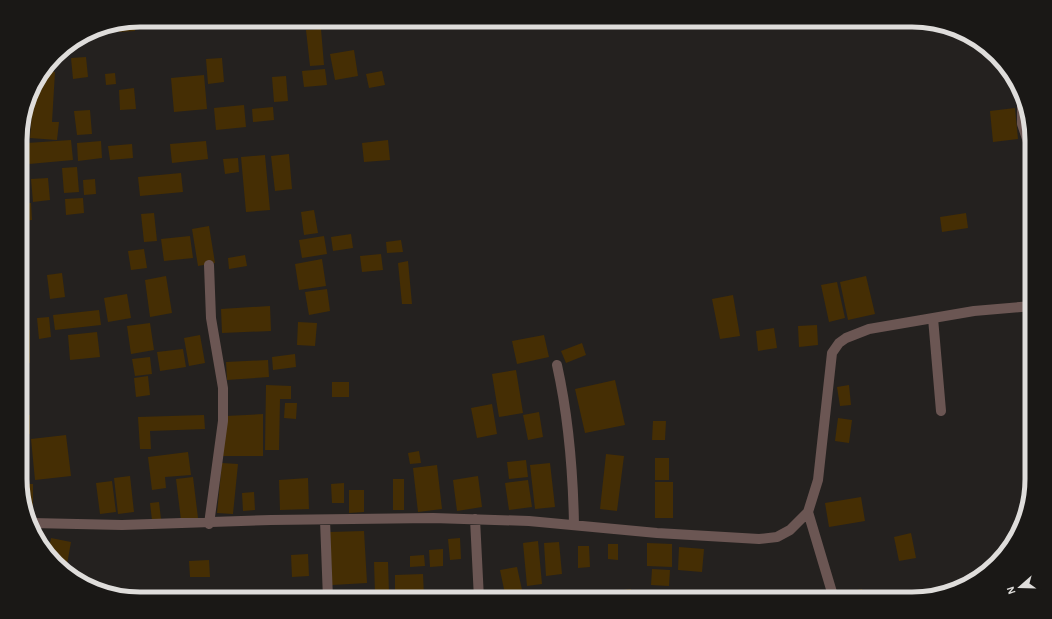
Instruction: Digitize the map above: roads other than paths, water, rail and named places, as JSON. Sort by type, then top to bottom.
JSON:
[{"type":"street","points":[[1022,116],[1022,124],[1025,133]]},
{"type":"street","points":[[208,265],[211,318],[223,388],[223,421],[208,524]]},
{"type":"street","points":[[36,523],[122,525],[208,524],[272,520],[433,518],[529,521],[672,534],[759,539],[777,537],[790,530],[808,512],[818,480],[832,353],[839,343],[846,338],[869,329],[974,311],[1025,307]]},
{"type":"street","points":[[933,318],[942,410]]},
{"type":"street","points":[[557,365],[565,399],[572,459],[574,525]]},
{"type":"street","points":[[808,512],[832,592]]},
{"type":"street","points":[[475,519],[479,592]]},
{"type":"street","points":[[325,520],[328,592]]}]
